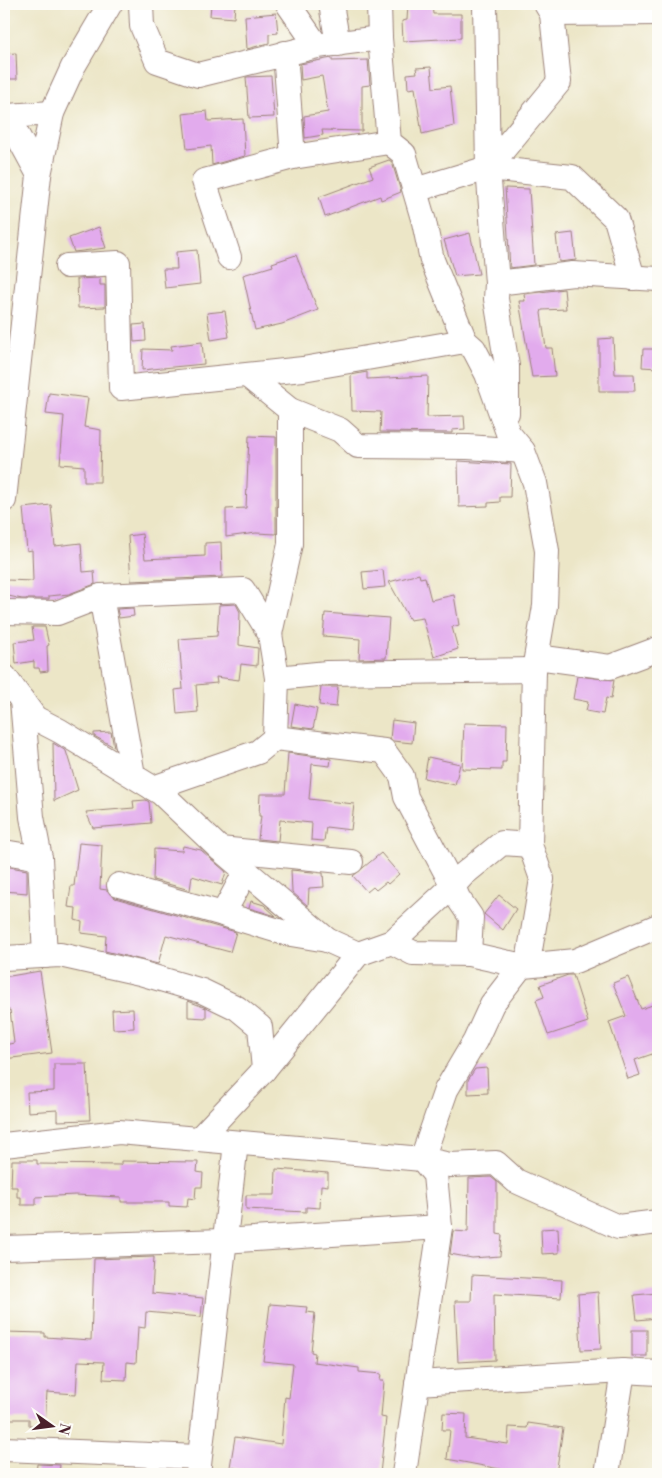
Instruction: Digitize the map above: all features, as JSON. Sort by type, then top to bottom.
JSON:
[{"type":"street","points":[[4,500],[39,176],[52,113],[73,67],[110,4]]},
{"type":"street","points":[[141,4],[142,26],[157,60],[198,75],[284,53],[380,38]]},
{"type":"street","points":[[288,4],[328,45]]},
{"type":"street","points":[[328,45],[331,4]]},
{"type":"street","points":[[379,4],[389,142],[404,154],[432,260],[466,341],[474,349],[487,374],[515,442],[535,483],[547,550],[545,606],[536,663],[530,844],[542,879],[529,956],[492,1004],[475,1041],[446,1090],[422,1160]]},
{"type":"street","points":[[485,4],[488,168],[497,283],[496,299],[507,366],[515,442]]},
{"type":"street","points":[[488,168],[559,82],[549,9],[658,13]]},
{"type":"street","points":[[284,53],[293,157]]},
{"type":"street","points":[[39,176],[5,116],[52,113]]},
{"type":"street","points":[[229,257],[204,181],[293,157],[389,142]]},
{"type":"street","points":[[415,190],[488,168],[572,177],[616,219],[633,278]]},
{"type":"street","points":[[67,266],[118,263],[121,388],[248,376],[466,341]]},
{"type":"street","points":[[497,283],[573,274],[658,279]]},
{"type":"street","points":[[248,376],[290,410],[340,430],[358,446],[468,447],[515,442]]},
{"type":"street","points":[[275,738],[277,678],[270,634],[290,544],[290,410]]},
{"type":"street","points":[[4,612],[56,613],[101,596],[243,590],[270,634]]},
{"type":"street","points":[[101,596],[133,775]]},
{"type":"street","points":[[277,678],[327,673],[536,663],[610,667],[658,649]]},
{"type":"street","points":[[4,676],[16,708],[40,858],[46,956]]},
{"type":"street","points":[[16,708],[153,788],[220,849],[327,940]]},
{"type":"street","points":[[153,788],[258,752],[275,738],[384,751],[402,776],[410,806],[454,886],[458,898],[471,917],[469,954]]},
{"type":"street","points":[[199,1139],[264,1070],[358,954],[392,942],[454,886],[464,874],[502,843],[530,844]]},
{"type":"street","points":[[220,849],[351,862]]},
{"type":"street","points":[[4,852],[40,858]]},
{"type":"street","points":[[223,914],[246,871]]},
{"type":"street","points":[[119,885],[285,933],[327,940],[358,954]]},
{"type":"street","points":[[392,942],[413,953],[469,954],[523,966],[575,961],[658,926]]},
{"type":"street","points":[[4,958],[60,955],[140,973],[202,992],[237,1008],[260,1027],[264,1070]]},
{"type":"street","points":[[4,1145],[119,1132],[422,1160],[450,1165],[496,1163],[516,1181],[618,1227],[658,1222]]},
{"type":"street","points":[[4,1449],[198,1466],[236,1143]]},
{"type":"street","points":[[404,1474],[440,1227],[435,1174],[422,1160]]},
{"type":"street","points":[[4,1248],[223,1241],[440,1227]]},
{"type":"street","points":[[417,1383],[622,1371],[658,1373]]},
{"type":"street","points":[[607,1474],[622,1371]]},
{"type":"building","points":[[211,4],[235,4],[234,18],[210,16]]},
{"type":"building","points":[[408,4],[432,4],[433,14],[461,14],[461,38],[403,41],[402,21],[407,20]]},
{"type":"building","points":[[276,13],[278,33],[269,34],[269,43],[247,49],[245,16]]},
{"type":"building","points":[[16,53],[17,79],[4,79],[4,54]]},
{"type":"building","points":[[332,58],[332,61],[368,60],[370,85],[362,86],[362,131],[322,130],[323,135],[305,138],[304,116],[328,112],[322,76],[301,80],[300,64]]},
{"type":"building","points":[[431,67],[433,88],[450,86],[454,126],[422,134],[415,88],[408,89],[407,74],[417,73],[416,68]]},
{"type":"building","points":[[271,76],[274,117],[249,118],[246,77]]},
{"type":"building","points":[[207,111],[208,121],[243,119],[245,156],[212,165],[211,146],[187,149],[183,114]]},
{"type":"building","points":[[389,160],[392,162],[401,192],[381,200],[380,196],[325,217],[319,197],[373,177],[369,167]]},
{"type":"building","points":[[505,188],[529,189],[534,265],[510,268]]},
{"type":"building","points":[[99,227],[106,248],[74,252],[69,238]]},
{"type":"building","points":[[470,233],[479,274],[455,276],[444,240]]},
{"type":"building","points":[[573,233],[576,260],[559,262],[556,235]]},
{"type":"building","points":[[197,250],[200,284],[165,288],[163,269],[177,269],[176,252]]},
{"type":"building","points":[[296,255],[318,310],[282,324],[255,330],[243,275],[273,266],[272,263]]},
{"type":"building","points":[[100,278],[100,285],[105,285],[105,307],[78,308],[77,279]]},
{"type":"building","points":[[564,289],[566,309],[542,310],[541,313],[546,348],[552,348],[555,376],[532,377],[519,301],[525,301],[524,294]]},
{"type":"building","points":[[225,311],[229,337],[211,340],[207,313]]},
{"type":"building","points":[[145,324],[146,341],[134,342],[133,325]]},
{"type":"building","points":[[613,338],[615,374],[634,374],[635,391],[599,391],[599,339]]},
{"type":"building","points":[[202,342],[204,364],[142,370],[143,349],[172,350],[171,346]]},
{"type":"building","points":[[643,349],[658,349],[657,368],[642,367]]},
{"type":"building","points":[[367,372],[367,379],[428,376],[427,417],[464,416],[465,429],[452,430],[452,433],[380,432],[381,412],[352,411],[351,375]]},
{"type":"building","points":[[49,393],[88,398],[84,427],[101,430],[100,482],[84,482],[84,466],[60,464],[64,416],[46,414]]},
{"type":"building","points":[[249,436],[276,437],[276,534],[256,533],[226,537],[226,509],[246,508]]},
{"type":"building","points":[[458,461],[511,464],[510,497],[500,497],[500,502],[488,503],[488,506],[459,507]]},
{"type":"building","points":[[51,505],[55,546],[81,543],[83,572],[94,571],[95,584],[69,594],[49,596],[49,599],[22,599],[4,595],[7,580],[33,581],[32,550],[27,551],[23,508]]},
{"type":"building","points":[[142,534],[145,559],[205,556],[205,543],[221,542],[222,577],[131,581],[128,536]]},
{"type":"building","points":[[383,570],[385,587],[364,589],[362,572]]},
{"type":"building","points":[[419,574],[420,578],[425,577],[431,600],[454,595],[459,625],[452,627],[458,649],[434,657],[423,618],[410,620],[389,582]]},
{"type":"building","points":[[236,604],[240,612],[239,645],[258,648],[257,666],[241,664],[239,680],[216,677],[217,683],[196,685],[198,712],[177,714],[175,690],[183,689],[179,639],[217,636],[219,605]]},
{"type":"building","points":[[133,608],[134,616],[119,618],[117,609]]},
{"type":"building","points":[[325,613],[389,618],[386,658],[359,659],[360,639],[323,636]]},
{"type":"building","points":[[32,627],[45,627],[49,645],[47,646],[48,671],[40,672],[39,668],[34,668],[34,661],[16,664],[14,642],[34,640]]},
{"type":"building","points":[[577,676],[614,680],[611,699],[606,698],[603,714],[586,711],[588,702],[573,699]]},
{"type":"building","points":[[321,687],[338,687],[336,707],[319,705]]},
{"type":"building","points":[[295,704],[317,709],[313,729],[291,726]]},
{"type":"building","points":[[392,720],[414,723],[412,743],[390,739]]},
{"type":"building","points":[[464,723],[507,724],[506,762],[502,762],[502,770],[462,769]]},
{"type":"building","points":[[111,732],[114,747],[94,736],[94,733]]},
{"type":"building","points":[[53,743],[66,751],[78,790],[54,801]]},
{"type":"building","points":[[288,753],[331,759],[330,766],[312,764],[309,799],[354,804],[351,830],[326,827],[324,841],[311,840],[312,823],[280,820],[278,841],[258,839],[261,816],[259,816],[260,794],[285,794]]},
{"type":"building","points":[[428,757],[460,764],[455,785],[424,778]]},
{"type":"building","points":[[146,800],[149,802],[151,823],[93,828],[86,812],[134,808],[133,801]]},
{"type":"building","points":[[79,843],[102,845],[100,889],[107,890],[115,898],[236,932],[230,952],[166,935],[158,964],[105,951],[106,936],[81,933],[82,922],[75,920],[76,908],[68,907],[71,886],[74,886]]},
{"type":"building","points":[[183,846],[201,850],[226,872],[222,885],[192,876],[190,890],[153,880],[154,849],[182,851]]},
{"type":"building","points":[[381,853],[399,874],[388,884],[386,882],[376,890],[373,887],[367,892],[353,876]]},
{"type":"building","points":[[4,866],[27,870],[27,893],[4,891]]},
{"type":"building","points":[[291,870],[323,873],[324,887],[309,888],[308,906],[292,892]]},
{"type":"building","points":[[499,895],[516,909],[503,930],[484,914]]},
{"type":"building","points":[[251,901],[264,905],[276,916],[249,908]]},
{"type":"building","points":[[40,971],[52,1053],[4,1059],[4,1045],[14,1043],[10,1010],[4,1011],[4,977]]},
{"type":"building","points":[[573,975],[588,1022],[548,1035],[536,1000],[544,997],[540,985]]},
{"type":"building","points":[[628,977],[641,1009],[658,1003],[658,1052],[635,1060],[640,1075],[628,1079],[609,1022],[626,1016],[613,983]]},
{"type":"building","points":[[188,1001],[206,1008],[206,1018],[188,1017]]},
{"type":"building","points":[[133,1009],[134,1028],[113,1029],[112,1010]]},
{"type":"building","points":[[54,1064],[87,1064],[90,1120],[57,1121],[57,1110],[28,1112],[27,1092],[54,1091]]},
{"type":"building","points":[[487,1068],[488,1093],[468,1094],[468,1080],[475,1069]]},
{"type":"building","points":[[12,1160],[37,1160],[37,1164],[121,1165],[121,1161],[198,1162],[197,1172],[203,1173],[202,1187],[196,1187],[195,1199],[188,1198],[187,1207],[169,1206],[169,1202],[121,1202],[121,1197],[75,1195],[36,1197],[36,1205],[21,1205],[21,1197],[17,1197],[17,1187],[11,1187]]},
{"type":"building","points":[[276,1169],[328,1173],[328,1186],[321,1185],[320,1208],[306,1207],[306,1212],[246,1209],[246,1195],[275,1195]]},
{"type":"building","points":[[491,1177],[497,1182],[497,1234],[502,1235],[500,1256],[472,1258],[450,1254],[453,1231],[468,1232],[469,1178]]},
{"type":"building","points":[[558,1228],[559,1253],[542,1254],[541,1229]]},
{"type":"building","points":[[154,1257],[152,1293],[203,1298],[201,1317],[146,1312],[145,1328],[138,1327],[136,1363],[127,1362],[126,1380],[103,1379],[104,1362],[78,1361],[76,1394],[47,1392],[45,1426],[29,1425],[29,1419],[4,1419],[4,1332],[45,1333],[45,1337],[91,1340],[94,1259]]},
{"type":"building","points":[[472,1275],[562,1280],[561,1298],[494,1294],[495,1360],[458,1362],[455,1301],[471,1301]]},
{"type":"building","points":[[598,1292],[601,1349],[581,1350],[578,1294]]},
{"type":"building","points":[[658,1293],[658,1318],[637,1320],[634,1295]]},
{"type":"building","points":[[270,1304],[307,1307],[306,1312],[315,1313],[311,1352],[315,1353],[314,1362],[359,1368],[359,1372],[381,1374],[380,1381],[384,1381],[381,1417],[386,1418],[380,1474],[262,1474],[230,1467],[235,1437],[281,1444],[285,1397],[289,1398],[293,1364],[263,1361]]},
{"type":"building","points":[[632,1330],[647,1330],[647,1356],[632,1356]]},
{"type":"building","points":[[443,1413],[466,1414],[465,1438],[508,1444],[509,1427],[527,1428],[528,1423],[563,1428],[556,1474],[505,1474],[505,1470],[447,1459],[450,1430],[442,1430]]},
{"type":"building","points":[[37,1464],[60,1465],[59,1474],[36,1474]]}]
